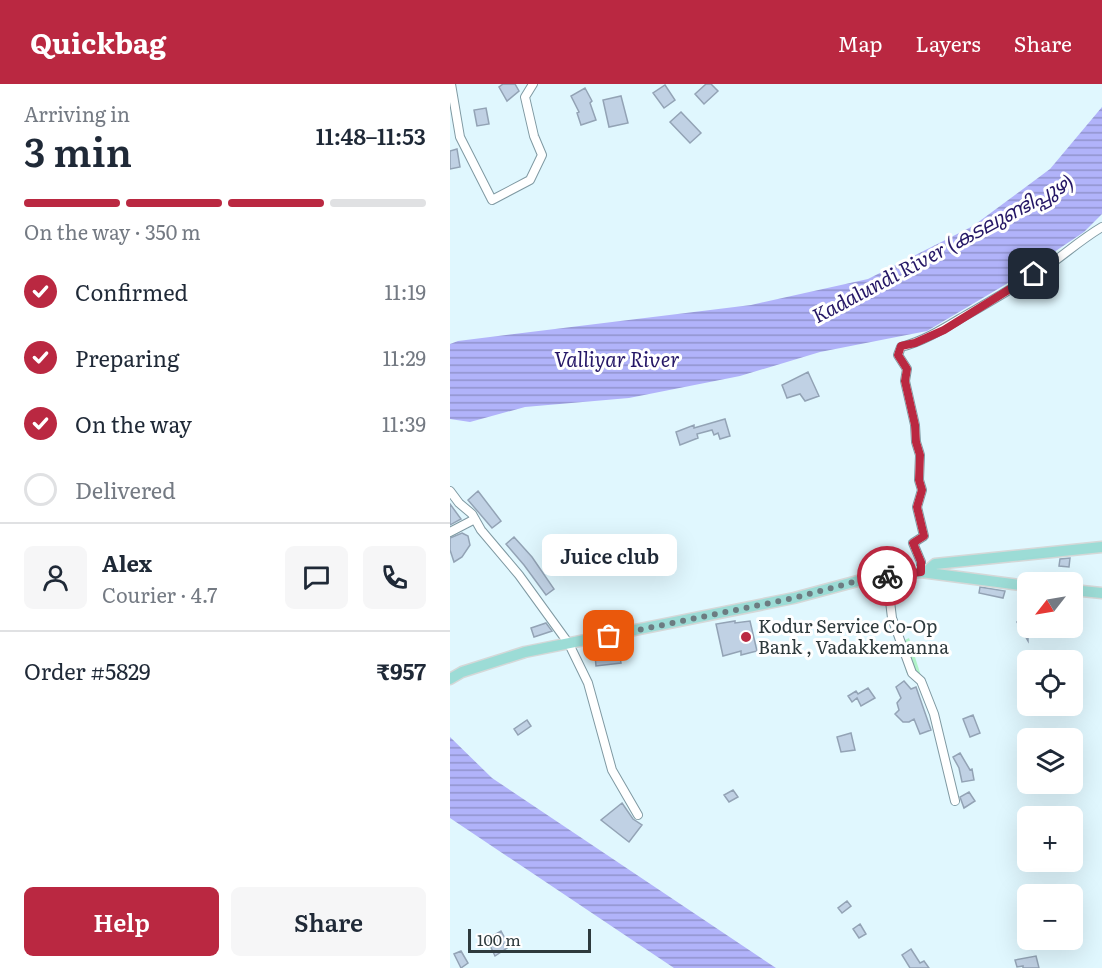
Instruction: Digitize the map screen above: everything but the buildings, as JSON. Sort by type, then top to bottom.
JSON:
[{"type":"main road","points":[[924,572],[935,564],[945,562],[1102,547]]},
{"type":"main road","points":[[450,679],[462,672],[525,652],[794,598],[865,579],[924,572],[1017,585]]},
{"type":"main road","points":[[1083,591],[1102,593]]},
{"type":"street","points":[[451,84],[460,137],[492,201],[530,180],[542,155],[534,136],[525,97],[533,84]]},
{"type":"street","points":[[924,572],[913,543],[924,536],[917,507],[922,490],[919,480],[920,455],[905,381],[907,369],[898,355],[901,346],[915,343],[944,330],[1014,288],[1065,254],[1080,240],[1102,227]]},
{"type":"street","points":[[450,491],[519,575],[569,644],[588,683],[612,770],[638,815]]},
{"type":"street","points":[[450,532],[475,519]]},
{"type":"street","points":[[887,576],[892,618],[912,673],[921,681],[934,714],[955,801]]},
{"type":"green space","points":[[909,638],[921,676],[913,680],[906,672],[903,641]]},
{"type":"water","name":"Valliyar River","points":[[1102,107],[1102,214],[1084,232],[1008,283],[927,331],[820,352],[740,376],[629,398],[525,407],[470,422],[450,419],[450,344],[458,341],[751,305],[868,279],[973,226],[1050,169]]},
{"type":"water","points":[[450,737],[492,778],[776,968],[674,968],[450,818]]},
{"type":"way so far","points":[[609,636],[794,598],[865,579],[887,576]]},
{"type":"place","name":"Juice club","points":[[609,636]]},
{"type":"place","name":"Kodur Service Co-Op Bank , Vadakkemanna","points":[[746,637]]},
{"type":"route","points":[[887,576],[921,572],[921,562],[913,543],[924,536],[917,507],[922,490],[919,480],[920,455],[905,381],[907,369],[898,355],[901,346],[915,343],[944,330],[1034,274]]},
{"type":"water label","name":"Kadalundi River (കടലുണ്ടിപ്പുഴ)","points":[[943,249]]}]
